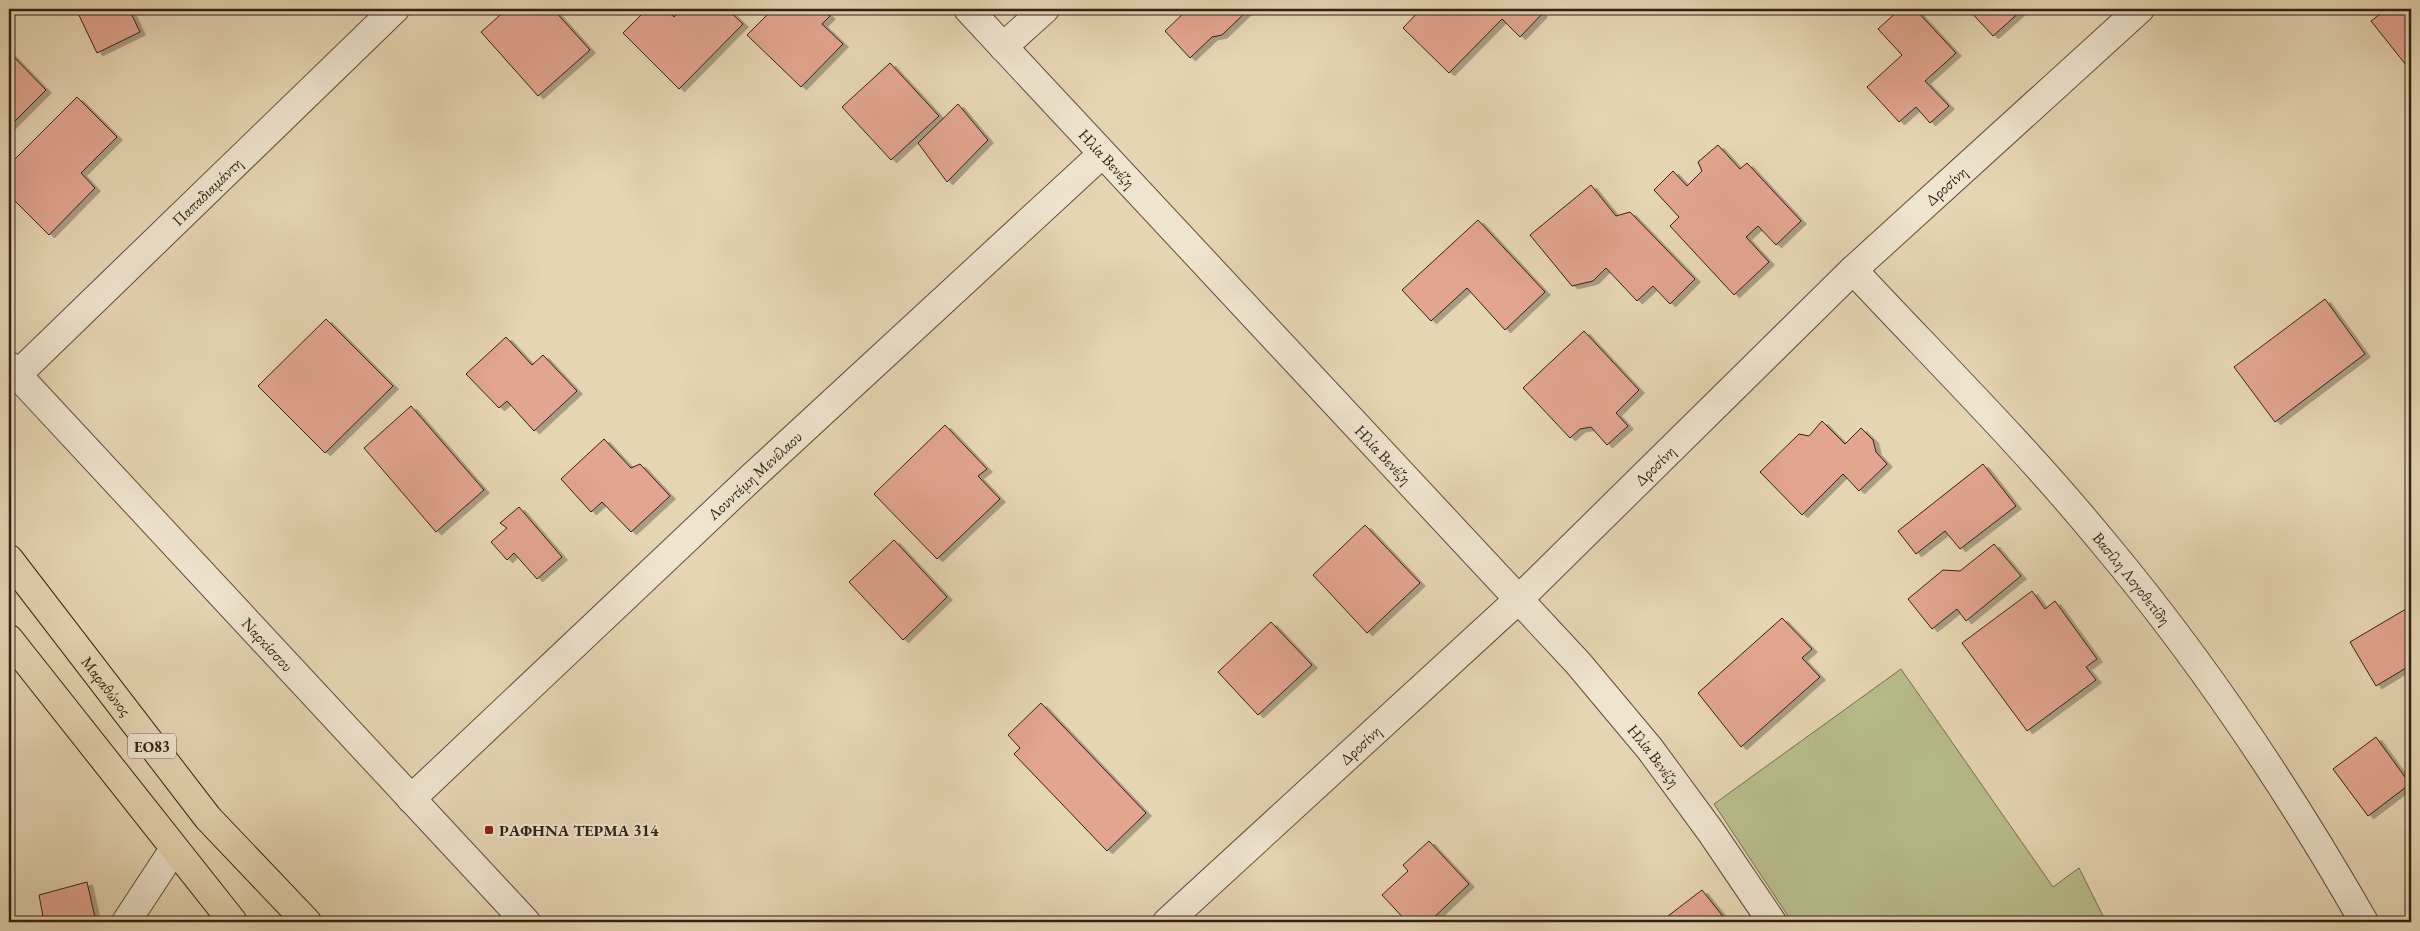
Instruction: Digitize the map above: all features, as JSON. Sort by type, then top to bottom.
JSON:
[{"type":"main road","name":"Μαραθώνος","points":[[9,559],[208,818],[306,922]]},
{"type":"main road","name":"ΕΟ83","points":[[9,638],[233,922]]},
{"type":"street","name":"Παπαδιαμάντη","points":[[13,370],[395,9]]},
{"type":"street","name":"Ηλία Βενέζη","points":[[968,9],[1578,664],[1650,750],[1711,832],[1772,922]]},
{"type":"street","points":[[1003,47],[1045,9]]},
{"type":"street","name":"Δροσίνη","points":[[1183,917],[1519,599],[1853,270],[2138,10]]},
{"type":"street","name":"Λουντέμη Μενέλαου","points":[[411,799],[752,478],[1102,154]]},
{"type":"street","name":"Βασίλη Λογοθετίδη","points":[[1853,270],[2041,471],[2102,540],[2155,607],[2225,702],[2320,844],[2364,922]]},
{"type":"street","name":"Ναρκίσσου","points":[[13,370],[526,922]]},
{"type":"street","points":[[126,922],[174,849]]},
{"type":"green space","points":[[1901,669],[2053,887],[2079,868],[2106,922],[1792,922],[1714,804]]},
{"type":"building","points":[[76,9],[129,9],[140,32],[97,53]]},
{"type":"building","points":[[507,9],[553,9],[590,50],[538,96],[481,32]]},
{"type":"building","points":[[647,9],[666,9],[674,17],[683,9],[727,9],[743,24],[679,89],[623,33]]},
{"type":"building","points":[[773,9],[822,9],[830,16],[822,24],[843,44],[801,87],[747,35]]},
{"type":"building","points":[[1188,9],[1249,9],[1222,35],[1212,37],[1190,58],[1165,31]]},
{"type":"building","points":[[1421,9],[1537,9],[1542,14],[1520,37],[1502,19],[1449,73],[1403,28]]},
{"type":"building","points":[[1900,9],[1915,9],[1956,53],[1925,81],[1949,106],[1930,123],[1916,107],[1899,122],[1867,87],[1902,55],[1878,29]]},
{"type":"building","points":[[1968,9],[2023,9],[1993,36]]},
{"type":"building","points":[[2387,9],[2411,9],[2410,70],[2371,21]]},
{"type":"building","points":[[9,52],[46,90],[9,127]]},
{"type":"building","points":[[890,63],[939,116],[891,160],[842,107]]},
{"type":"building","points":[[77,97],[117,137],[81,173],[95,188],[49,235],[9,195],[9,165]]},
{"type":"building","points":[[958,104],[988,140],[947,182],[918,143]]},
{"type":"building","points":[[1718,145],[1740,169],[1747,163],[1801,221],[1776,245],[1758,226],[1746,237],[1769,262],[1734,295],[1670,226],[1679,217],[1654,190],[1673,171],[1687,186],[1702,171],[1698,162]]},
{"type":"building","points":[[1591,185],[1616,216],[1630,212],[1695,279],[1670,304],[1653,286],[1637,301],[1606,268],[1593,281],[1572,286],[1530,235]]},
{"type":"building","points":[[1478,220],[1545,292],[1505,330],[1467,288],[1431,321],[1402,290]]},
{"type":"building","points":[[2325,299],[2365,354],[2275,422],[2234,367]]},
{"type":"building","points":[[326,319],[393,386],[325,453],[258,386]]},
{"type":"building","points":[[1584,331],[1639,390],[1616,413],[1628,426],[1607,445],[1591,427],[1580,429],[1570,438],[1523,388]]},
{"type":"building","points":[[506,337],[532,365],[543,355],[577,391],[534,431],[507,401],[499,408],[466,374]]},
{"type":"building","points":[[411,406],[484,490],[436,532],[364,448]]},
{"type":"building","points":[[1822,421],[1845,444],[1861,428],[1873,440],[1876,452],[1887,464],[1859,491],[1843,474],[1802,515],[1760,472],[1799,434],[1809,436]]},
{"type":"building","points":[[945,425],[987,469],[978,476],[1000,499],[937,559],[874,494]]},
{"type":"building","points":[[604,439],[631,468],[640,464],[670,496],[631,532],[602,502],[591,512],[561,479]]},
{"type":"building","points":[[1983,464],[2016,506],[1960,549],[1945,531],[1916,554],[1898,531]]},
{"type":"building","points":[[519,507],[562,557],[537,579],[514,553],[507,560],[491,542],[507,528],[500,523]]},
{"type":"building","points":[[1365,525],[1420,583],[1367,633],[1313,575]]},
{"type":"building","points":[[894,540],[947,597],[903,640],[849,582]]},
{"type":"building","points":[[1994,544],[2021,576],[1966,621],[1957,609],[1932,629],[1908,599],[1943,570],[1960,571]]},
{"type":"building","points":[[2032,591],[2045,609],[2055,601],[2097,659],[2086,667],[2096,680],[2027,731],[1962,643]]},
{"type":"building","points":[[2411,606],[2411,678],[2406,668],[2376,686],[2350,642]]},
{"type":"building","points":[[1782,618],[1812,649],[1802,658],[1820,677],[1741,747],[1698,693]]},
{"type":"building","points":[[1271,622],[1312,665],[1258,715],[1218,672]]},
{"type":"building","points":[[1041,703],[1146,813],[1107,851],[1014,754],[1020,748],[1008,735]]},
{"type":"building","points":[[2376,737],[2410,784],[2368,816],[2333,769]]},
{"type":"building","points":[[1429,841],[1469,884],[1429,922],[1407,922],[1382,895],[1408,871],[1403,865]]},
{"type":"building","points":[[87,882],[96,922],[44,922],[39,895]]},
{"type":"building","points":[[1702,890],[1725,919],[1721,922],[1673,922],[1668,916]]},
{"type":"place","name":"ΡΑΦΗΝΑ ΤΕΡΜΑ 314","points":[[489,830]]}]
